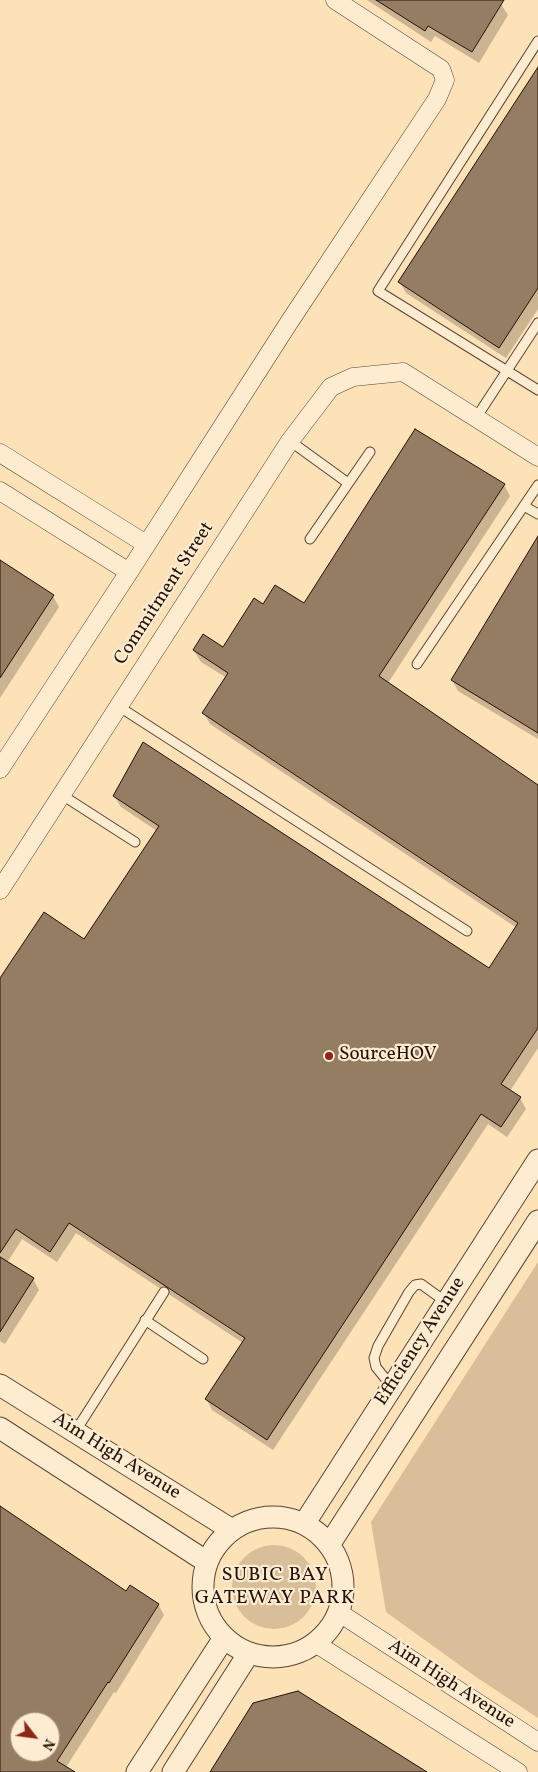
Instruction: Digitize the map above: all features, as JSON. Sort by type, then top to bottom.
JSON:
[{"type":"street","points":[[0,769],[288,324],[438,99],[445,80],[441,69],[335,0]]},
{"type":"street","name":"Commitment Street","points":[[0,890],[290,441],[331,387],[353,377],[403,372],[476,418]]},
{"type":"street","points":[[476,418],[538,457]]},
{"type":"street","points":[[0,453],[146,544]]},
{"type":"street","points":[[0,491],[129,572]]},
{"type":"street","name":"Efficiency Avenue","points":[[304,1524],[538,1160]]},
{"type":"street","name":"Efficiency Avenue","points":[[329,1545],[538,1222]]},
{"type":"street","name":"Aim High Avenue","points":[[0,1385],[232,1530]]},
{"type":"street","name":"Aim High Avenue","points":[[0,1428],[207,1562]]},
{"type":"street","points":[[275,1516],[290,1519],[314,1529],[329,1545],[341,1570],[342,1598],[338,1612],[325,1634],[315,1643],[290,1655],[277,1657],[249,1654],[224,1638],[214,1625],[207,1610],[203,1594],[203,1578],[207,1562],[217,1544],[232,1530],[245,1522],[275,1516]]},
{"type":"street","name":"Aim High Avenue","points":[[338,1612],[538,1742]]},
{"type":"street","points":[[137,1772],[224,1638]]},
{"type":"street","name":"Aim High Avenue","points":[[315,1643],[518,1772]]},
{"type":"street","points":[[173,1772],[249,1654]]},
{"type":"lane","points":[[538,41],[378,291],[538,390]]},
{"type":"lane","points":[[476,418],[538,323]]},
{"type":"lane","points":[[290,441],[348,483]]},
{"type":"lane","points":[[310,539],[370,452]]},
{"type":"lane","points":[[417,664],[538,485]]},
{"type":"lane","points":[[524,506],[538,514]]},
{"type":"lane","points":[[118,706],[468,931]]},
{"type":"lane","points":[[62,795],[135,842]]},
{"type":"lane","points":[[392,1387],[376,1367],[374,1358],[378,1346],[409,1292],[415,1285],[421,1284],[446,1302]]},
{"type":"lane","points":[[74,1432],[164,1292]]},
{"type":"lane","points":[[145,1320],[203,1359]]},
{"type":"shaded area","points":[[538,1262],[538,1718],[476,1677],[386,1612],[371,1522]]},
{"type":"shaded area","points":[[274,1545],[290,1548],[304,1557],[313,1571],[316,1587],[313,1603],[304,1617],[290,1626],[274,1629],[258,1626],[244,1617],[235,1603],[232,1587],[235,1571],[244,1557],[258,1548]]},
{"type":"building","points":[[376,0],[504,0],[472,52],[428,26],[425,31]]},
{"type":"building","points":[[538,67],[538,288],[499,348],[398,282]]},
{"type":"building","name":"SourceHOV","points":[[415,429],[505,484],[379,676],[538,785],[538,1028],[501,1084],[521,1097],[501,1127],[481,1114],[267,1440],[205,1399],[245,1338],[69,1223],[50,1252],[16,1229],[0,1253],[0,978],[44,912],[84,939],[159,826],[113,796],[143,742],[489,968],[518,923],[202,713],[228,673],[193,650],[203,634],[223,647],[254,598],[263,604],[275,585],[304,603]]},
{"type":"building","points":[[538,536],[538,733],[451,680]]},
{"type":"building","points":[[0,560],[54,595],[0,678]]},
{"type":"building","points":[[0,1257],[34,1278],[0,1332]]},
{"type":"building","points":[[0,1506],[126,1591],[130,1585],[159,1604],[60,1756],[60,1712],[10,1712],[10,1762],[59,1762],[75,1772],[0,1772]]},
{"type":"building","points":[[298,1691],[427,1772],[210,1772],[253,1703]]},
{"type":"place","name":"SourceHOV","points":[[329,1056]]},
{"type":"district","name":"SUBIC BAY GATEWAY PARK","points":[[275,1588]]}]
